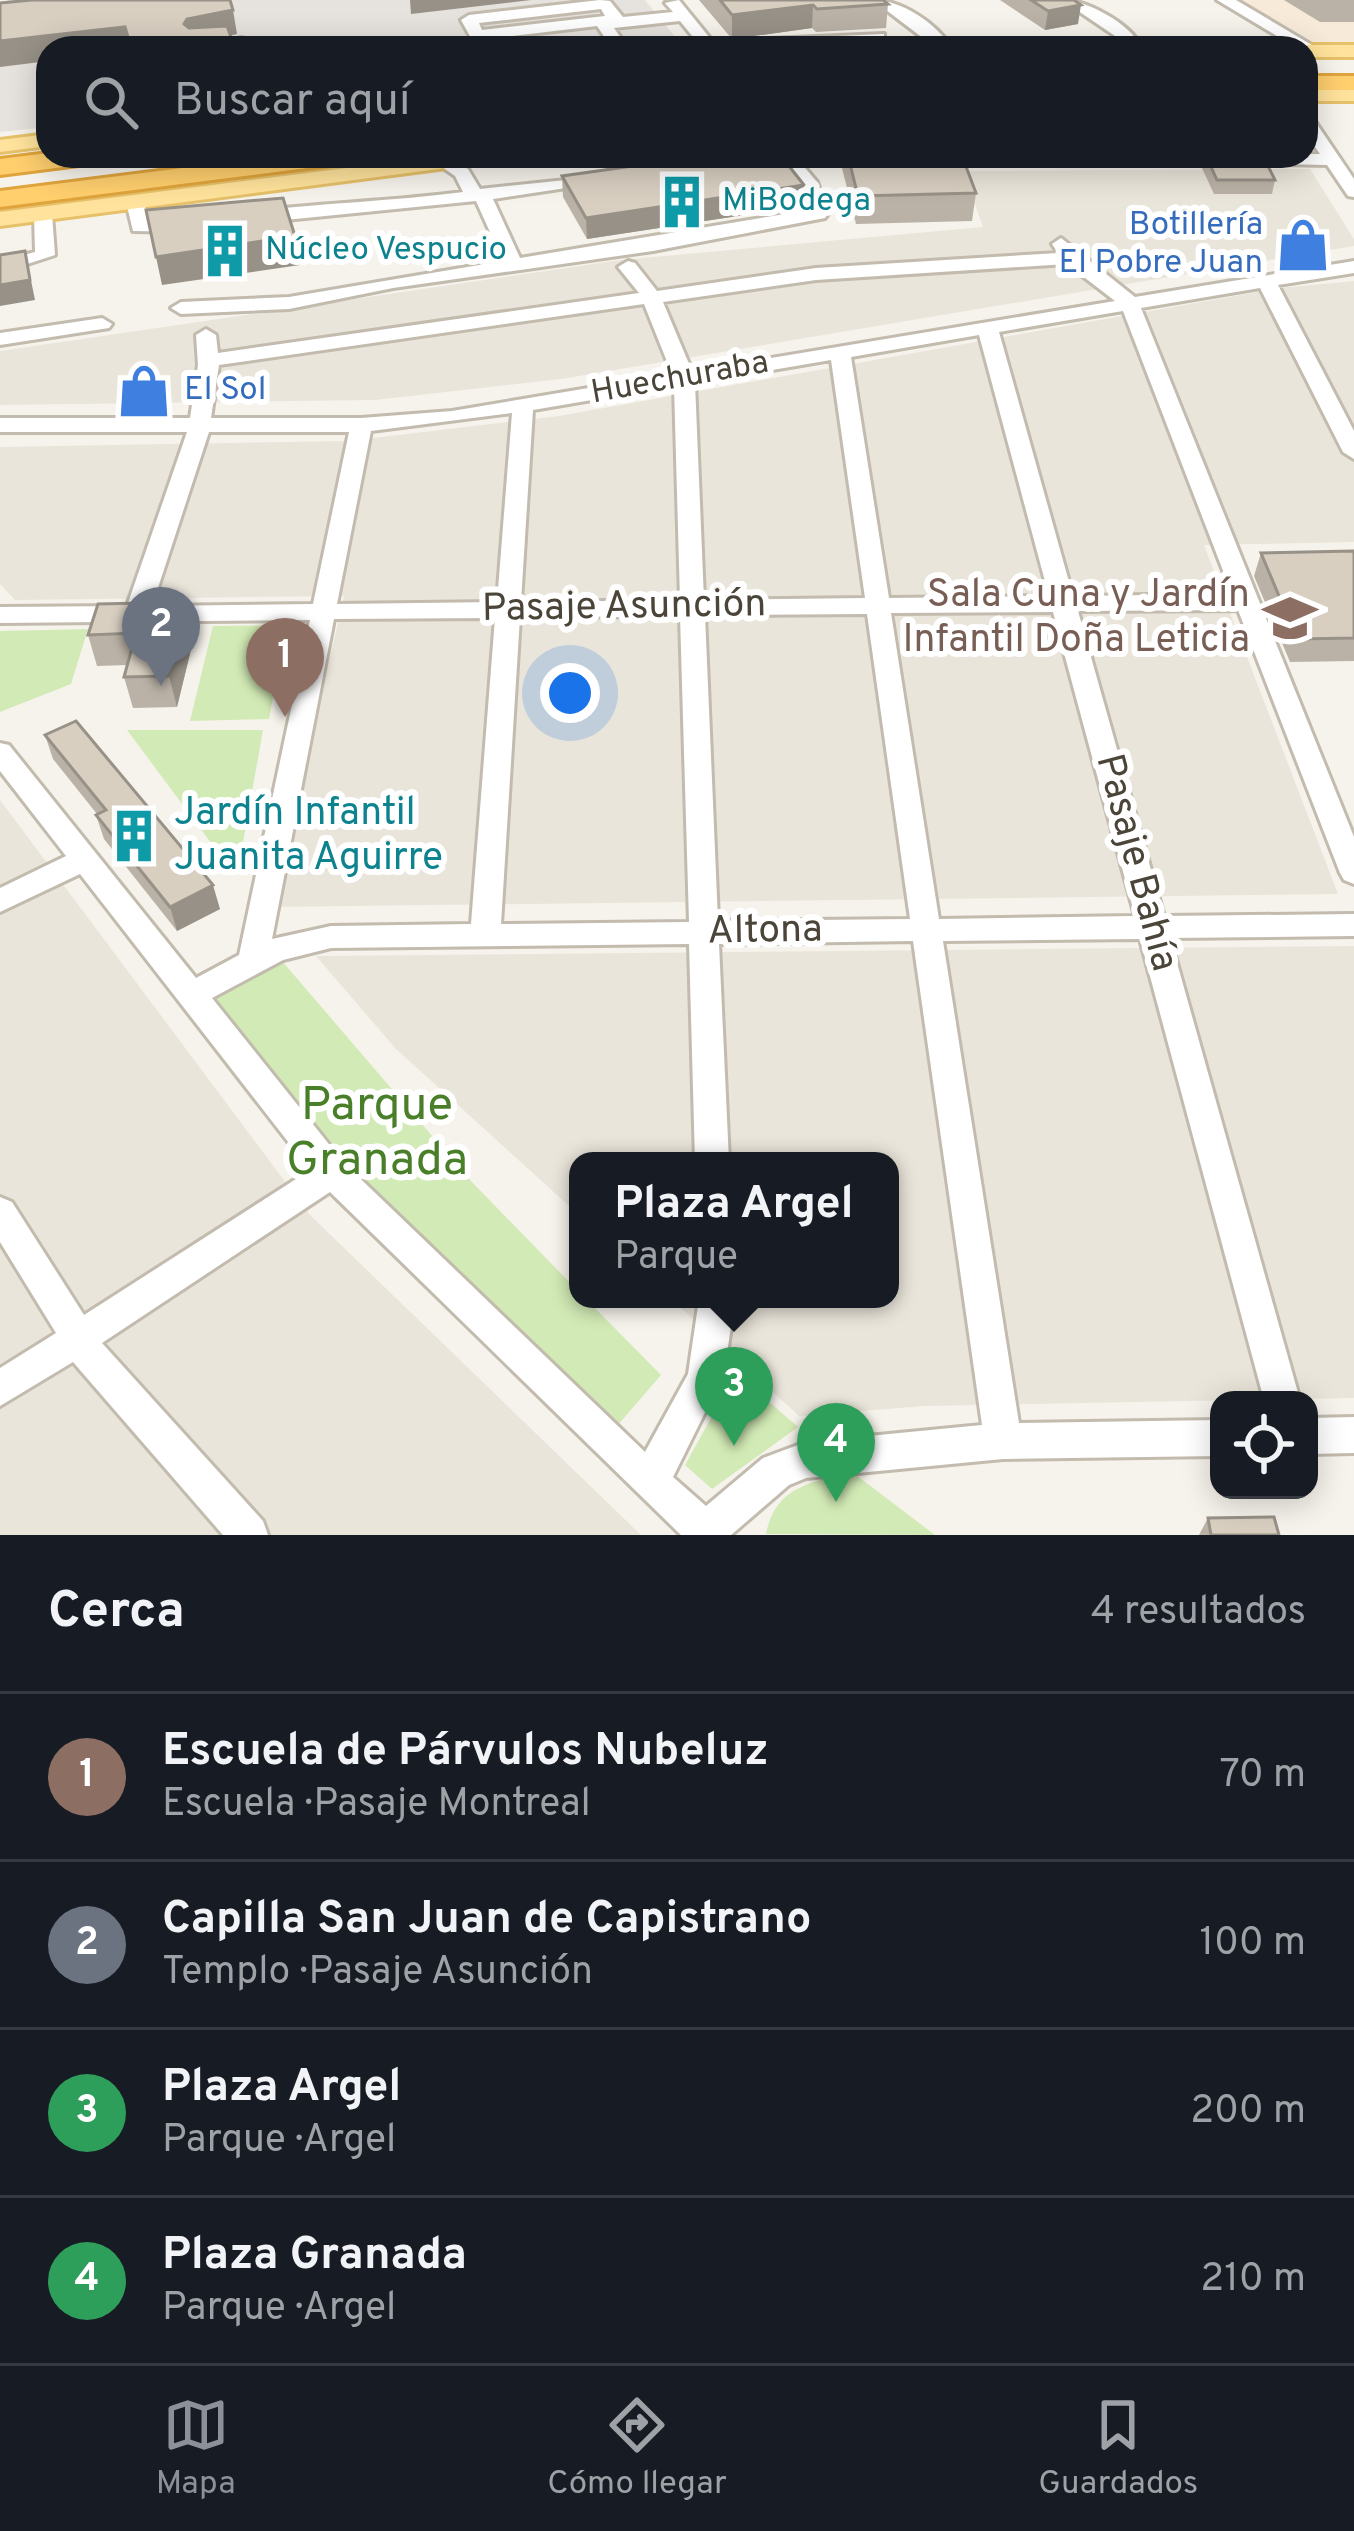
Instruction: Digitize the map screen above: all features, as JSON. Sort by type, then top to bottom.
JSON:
[{"type":"highway","points":[[1318,60],[1354,70]]},
{"type":"highway","points":[[1318,82],[1354,83]]},
{"type":"highway","points":[[0,167],[36,162]]},
{"type":"highway","points":[[0,199],[244,168]]},
{"type":"main road","points":[[1318,56],[1354,52]]},
{"type":"main road","points":[[1318,95],[1354,95]]},
{"type":"main road","points":[[0,146],[36,142]]},
{"type":"main road","points":[[0,219],[398,168]]},
{"type":"street","points":[[670,0],[700,36]]},
{"type":"street","points":[[881,0],[935,36]]},
{"type":"street","points":[[1070,0],[1125,36]]},
{"type":"street","points":[[1199,0],[1262,36]]},
{"type":"street","points":[[1225,0],[1278,36]]},
{"type":"street","points":[[617,21],[605,4],[469,20],[477,35],[683,16]]},
{"type":"street","points":[[612,36],[604,24],[617,21]]},
{"type":"street","points":[[1318,138],[1354,192]]},
{"type":"street","points":[[1318,160],[1333,160]]},
{"type":"street","points":[[454,168],[484,194]]},
{"type":"street","points":[[485,168],[488,215],[513,262]]},
{"type":"street","points":[[181,308],[289,303],[819,214],[808,182],[796,168]]},
{"type":"street","points":[[232,220],[560,184]]},
{"type":"street","points":[[135,202],[140,227],[208,223]]},
{"type":"street","points":[[0,267],[45,255],[43,214]]},
{"type":"street","points":[[211,360],[650,295],[1065,250],[1130,302],[1243,565],[1248,602],[1354,873]]},
{"type":"street","points":[[628,267],[650,295],[684,379],[712,1152]]},
{"type":"street","name":"Huechuraba","points":[[0,425],[361,425],[523,406],[1354,267]]},
{"type":"street","points":[[1265,279],[1354,452]]},
{"type":"street","points":[[0,339],[102,324]]},
{"type":"street","name":"Pasaje Bahía","points":[[987,326],[1280,1391]]},
{"type":"street","points":[[137,613],[198,425],[211,360],[206,335]]},
{"type":"street","points":[[840,352],[1003,1441]]},
{"type":"street","points":[[485,935],[523,406]]},
{"type":"street","points":[[253,962],[361,425]]},
{"type":"street","name":"Pasaje Asunción","points":[[0,615],[1248,602]]},
{"type":"street","points":[[0,752],[332,1173],[706,1534],[776,1471],[806,1460],[1003,1441],[1210,1438]]},
{"type":"street","points":[[0,901],[84,859]]},
{"type":"street","name":"Altona","points":[[189,996],[293,944],[331,937],[1354,925]]},
{"type":"street","points":[[0,1389],[332,1173]]},
{"type":"street","points":[[0,1212],[78,1340],[118,1392],[249,1535]]},
{"type":"street","points":[[649,1482],[708,1378],[718,1334],[717,1308]]},
{"type":"street","points":[[1318,1436],[1354,1436]]},
{"type":"shaded area","points":[[8,0],[645,0],[674,36],[36,36],[36,128],[0,132],[0,14],[5,13]]},
{"type":"shaded area","points":[[1240,0],[1354,0],[1354,44],[1318,43],[1318,36],[1304,36]]},
{"type":"shaded area","points":[[1310,169],[1354,246],[561,379],[375,400],[0,405],[0,351],[620,260],[983,227],[963,171]]},
{"type":"shaded area","points":[[1354,281],[1354,542],[1204,545],[1338,894],[274,907],[344,596],[15,600],[0,584],[0,447],[348,441],[559,416],[1280,288]]},
{"type":"shaded area","points":[[0,800],[310,1215],[641,1535],[0,1535]]},
{"type":"shaded area","points":[[1354,946],[1354,1398],[1318,1399],[1318,1391],[1210,1391],[1210,1401],[925,1406],[799,1416],[681,1308],[899,1308],[899,1152],[569,1152],[569,1206],[396,1049],[316,956]]},
{"type":"green space","points":[[287,625],[269,719],[190,721],[213,626]]},
{"type":"green space","points":[[88,629],[71,684],[0,712],[0,631]]},
{"type":"green space","points":[[127,730],[263,730],[240,859],[223,859]]},
{"type":"green space","name":"Parque Granada","points":[[282,961],[469,1179],[569,1282],[569,1308],[595,1308],[661,1375],[617,1426],[347,1166],[209,1001]]},
{"type":"green space","points":[[736,1373],[798,1427],[712,1489],[685,1465]]},
{"type":"green space","points":[[852,1472],[935,1535],[766,1534],[786,1496]]},
{"type":"building","points":[[230,0],[233,10],[187,19],[184,24],[189,28],[227,26],[231,36],[128,36],[125,27],[0,41],[0,3]]},
{"type":"building","points":[[720,0],[883,0],[888,4],[817,9],[813,5],[732,15]]},
{"type":"building","points":[[1031,0],[1074,0],[1081,5],[1048,11]]},
{"type":"building","points":[[619,168],[791,168],[804,185],[586,218],[562,176]]},
{"type":"building","points":[[851,168],[967,168],[976,193],[858,196]]},
{"type":"building","points":[[1212,168],[1269,168],[1275,180],[1217,180]]},
{"type":"building","points":[[283,198],[295,236],[156,257],[146,210]]},
{"type":"building","points":[[25,251],[30,280],[0,285],[0,255]]},
{"type":"building","points":[[1354,551],[1354,638],[1297,639],[1261,553]]},
{"type":"building","points":[[188,602],[169,676],[124,677],[136,633],[88,635],[98,604]]},
{"type":"building","name":"Jardín Infantil Juanita Aguirre","points":[[76,721],[213,885],[170,907],[96,815],[106,810],[45,735]]},
{"type":"building","points":[[1274,1517],[1279,1535],[1211,1535],[1208,1518]]},
{"type":"place","name":"MiBodega","points":[[682,202]]},
{"type":"place","name":"Botillería El Pobre Juan","points":[[1303,245]]},
{"type":"place","name":"Núcleo Vespucio","points":[[225,251]]},
{"type":"place","name":"El Sol","points":[[144,391]]},
{"type":"place","name":"Sala Cuna y Jardín Infantil Doña Leticia","points":[[1290,618]]},
{"type":"place","name":"Capilla San Juan de Capistrano","points":[[161,686]]},
{"type":"place","name":"Escuela de Párvulos Nubeluz","points":[[285,717]]},
{"type":"place","name":"Jardín Infantil Juanita Aguirre","points":[[134,836]]},
{"type":"place","name":"Plaza Argel","points":[[734,1446]]},
{"type":"place","name":"Plaza Granada","points":[[836,1502]]}]
